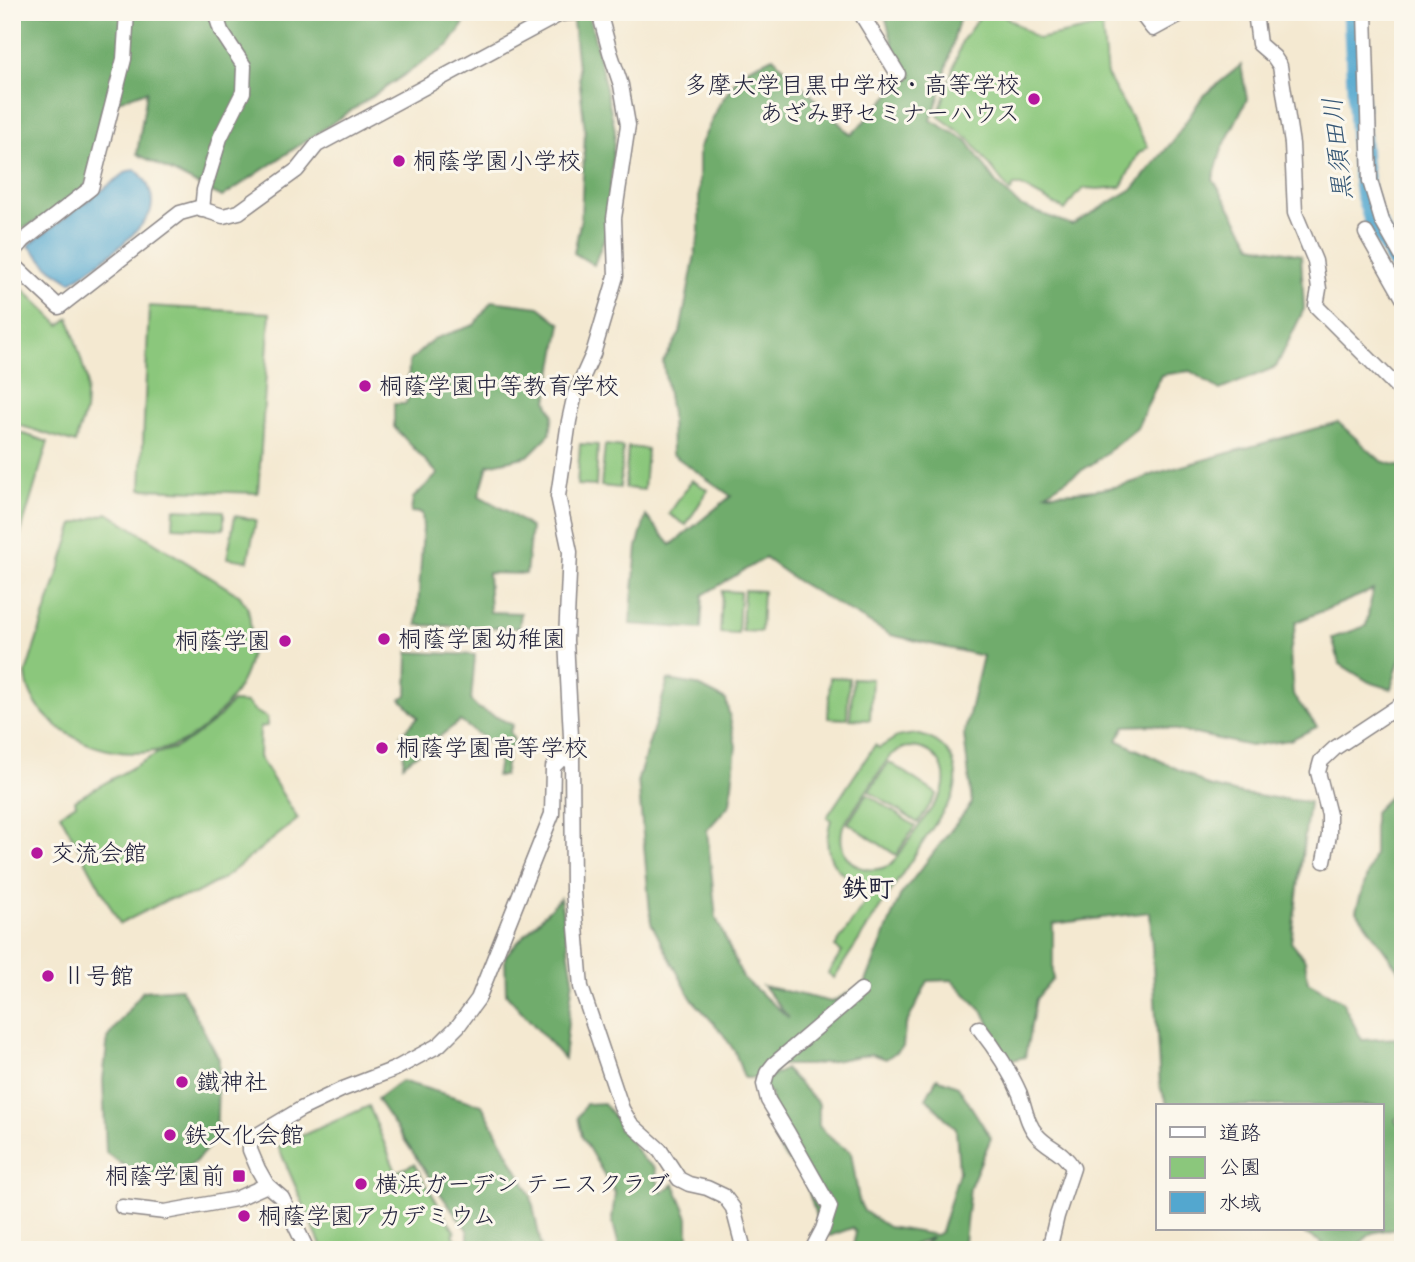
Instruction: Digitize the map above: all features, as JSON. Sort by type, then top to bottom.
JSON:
[{"type":"street","points":[[12,254],[24,240],[90,188],[124,59],[127,12]]},
{"type":"street","points":[[202,210],[204,190],[220,138],[243,92],[244,66],[221,32],[215,12]]},
{"type":"street","points":[[12,262],[59,307],[180,213],[198,208],[223,216],[239,212],[297,170],[317,145],[560,14],[588,12]]},
{"type":"street","points":[[600,12],[621,85],[628,125],[614,218],[616,275],[593,354],[575,394],[558,496],[570,552],[566,620],[572,756],[573,891],[580,980],[622,1109],[631,1124],[660,1150],[679,1179],[724,1196],[733,1208],[744,1250]]},
{"type":"street","points":[[860,12],[898,74]]},
{"type":"street","points":[[1147,12],[1143,16],[1153,29],[1184,12]]},
{"type":"street","points":[[1255,12],[1259,44],[1280,66],[1292,144],[1295,213],[1315,261],[1319,289],[1316,306],[1403,393]]},
{"type":"street","points":[[1364,12],[1370,181],[1382,221],[1403,258]]},
{"type":"street","points":[[1366,233],[1403,299]]},
{"type":"street","points":[[1324,861],[1329,835],[1329,815],[1318,772],[1321,761],[1335,748],[1403,703]]},
{"type":"street","points":[[307,1250],[282,1198],[267,1185],[250,1150],[250,1144],[254,1138],[302,1109],[395,1069],[439,1045],[458,1026],[478,999],[552,814],[554,767],[559,761],[572,756]]},
{"type":"street","points":[[812,1250],[830,1207],[768,1100],[764,1084],[774,1064],[861,990]]},
{"type":"street","points":[[979,1028],[1020,1094],[1027,1118],[1037,1135],[1066,1157],[1073,1168],[1049,1250]]},
{"type":"street","points":[[122,1207],[165,1212],[236,1199],[267,1185]]},
{"type":"green space","points":[[12,12],[472,12],[449,45],[222,197],[137,154],[147,91],[103,106],[86,186],[57,210],[17,232],[12,239]]},
{"type":"green space","points":[[567,12],[587,12],[615,130],[607,231],[594,265],[574,253],[581,218],[585,131],[573,22]]},
{"type":"green space","points":[[884,12],[961,12],[931,120],[967,141],[996,183],[1020,206],[1072,225],[1134,188],[1173,141],[1203,96],[1241,65],[1247,99],[1222,149],[1213,179],[1252,245],[1301,255],[1304,309],[1276,367],[1220,390],[1190,371],[1161,375],[1137,428],[1095,462],[1046,493],[1115,487],[1338,422],[1381,461],[1403,467],[1403,648],[1391,689],[1369,682],[1340,664],[1332,638],[1366,626],[1373,590],[1296,622],[1290,652],[1293,695],[1317,727],[1290,740],[1250,746],[1154,725],[1125,726],[1117,740],[1208,786],[1242,794],[1309,802],[1291,942],[1305,960],[1308,982],[1342,1001],[1362,1040],[1400,1038],[1403,1035],[1403,1114],[1395,1120],[1403,1130],[1403,1199],[1396,1207],[1396,1228],[1372,1233],[1352,1250],[1319,1250],[1323,1243],[1298,1230],[1384,1230],[1384,1104],[1167,1104],[1160,1087],[1150,912],[1053,924],[1053,979],[1036,999],[1025,1057],[1008,1061],[985,1014],[952,980],[928,981],[905,1027],[903,1047],[886,1059],[871,1054],[811,1065],[780,1065],[770,1078],[785,1069],[819,1104],[819,1126],[835,1142],[851,1152],[859,1201],[864,1211],[888,1227],[936,1235],[941,1232],[959,1172],[956,1129],[926,1098],[937,1078],[958,1086],[991,1138],[970,1187],[964,1242],[952,1250],[917,1250],[932,1237],[909,1247],[852,1250],[856,1232],[852,1228],[830,1236],[820,1230],[805,1179],[782,1153],[774,1139],[771,1094],[753,1078],[744,1078],[735,1052],[721,1031],[691,998],[651,923],[638,779],[668,680],[697,685],[726,700],[736,746],[730,804],[707,830],[716,918],[743,978],[789,1018],[763,986],[832,1002],[865,984],[900,896],[972,803],[964,735],[983,656],[891,635],[797,581],[765,558],[703,595],[701,629],[630,624],[637,547],[646,516],[671,545],[731,496],[672,454],[671,414],[663,362],[680,333],[699,233],[699,148],[719,105],[742,71],[773,57],[851,135],[903,81]]},
{"type":"green space","name":"多摩大学目黒中学校・高等学校 あざみ野セミナーハウス","points":[[983,12],[999,12],[1038,39],[1102,26],[1107,75],[1148,147],[1138,154],[1121,187],[1085,188],[1065,210],[1021,186],[1014,186],[1010,192],[970,140],[938,116],[962,41]]},
{"type":"green space","points":[[16,282],[60,325],[69,318],[87,380],[85,412],[75,443],[12,423],[12,289]]},
{"type":"green space","points":[[492,301],[539,307],[561,324],[547,401],[553,414],[550,434],[528,456],[488,465],[479,496],[531,528],[526,574],[488,573],[490,612],[521,613],[519,628],[417,625],[423,528],[422,513],[411,512],[413,498],[438,474],[394,427],[394,404],[405,404],[408,399],[409,362],[433,339],[474,325]]},
{"type":"green space","points":[[149,306],[270,313],[258,493],[141,489]]},
{"type":"green space","points":[[12,430],[48,442],[12,562]]},
{"type":"green space","points":[[580,444],[598,445],[596,486],[577,485]]},
{"type":"green space","points":[[605,445],[623,447],[620,488],[601,486]]},
{"type":"green space","points":[[628,447],[647,449],[644,490],[625,488]]},
{"type":"green space","points":[[692,480],[708,490],[686,525],[669,514]]},
{"type":"green space","points":[[174,509],[224,511],[224,529],[173,527]]},
{"type":"green space","points":[[108,513],[240,596],[249,612],[251,654],[246,671],[232,698],[210,722],[186,740],[143,753],[112,751],[70,735],[40,709],[27,681],[26,673],[74,524]]},
{"type":"green space","points":[[235,516],[256,520],[248,561],[227,558]]},
{"type":"green space","points":[[744,590],[763,591],[761,632],[742,631]]},
{"type":"green space","points":[[722,591],[740,592],[738,634],[720,633]]},
{"type":"green space","points":[[408,652],[475,655],[471,701],[478,708],[513,725],[510,731],[514,741],[509,749],[504,776],[496,776],[501,751],[460,721],[403,765],[405,740],[401,735],[418,717],[401,699],[407,695]]},
{"type":"green space","points":[[830,677],[849,678],[847,719],[828,718]]},
{"type":"green space","points":[[853,678],[872,679],[870,720],[850,719]]},
{"type":"green space","points":[[232,702],[247,703],[267,718],[267,726],[260,727],[259,757],[298,819],[224,878],[193,895],[169,899],[120,924],[60,814],[76,804],[75,800],[158,753],[191,739],[217,719]]},
{"type":"green space","points":[[915,734],[927,737],[944,748],[954,765],[956,775],[952,798],[834,978],[828,973],[842,952],[835,947],[877,885],[852,879],[835,866],[828,846],[831,820],[827,817],[875,745],[879,748],[897,737]],"holes":[[[903,748],[919,748],[934,756],[943,769],[944,786],[941,795],[892,864],[881,868],[861,868],[847,857],[843,848],[843,826],[890,756]]]},
{"type":"green space","points":[[889,762],[937,794],[918,823],[869,791]]},
{"type":"green space","points":[[1403,783],[1403,976],[1356,910],[1374,854],[1374,812]]},
{"type":"green space","points":[[867,794],[915,826],[896,855],[848,823]]},
{"type":"green space","points":[[560,898],[573,978],[564,1059],[506,994],[505,956]]},
{"type":"green space","points":[[181,988],[219,1059],[216,1139],[181,1177],[145,1180],[106,1153],[103,1080],[108,1037],[143,991]]},
{"type":"green space","points":[[401,1081],[482,1105],[531,1196],[542,1250],[472,1250],[468,1244],[468,1231],[377,1099]]},
{"type":"green space","points":[[604,1103],[643,1159],[655,1168],[662,1193],[674,1184],[688,1217],[688,1239],[681,1239],[670,1250],[620,1250],[612,1219],[615,1193],[582,1137],[578,1117],[586,1104]]},
{"type":"green space","name":"横浜ガーデン テニスクラブ","points":[[369,1106],[396,1172],[414,1164],[455,1232],[453,1234],[462,1250],[323,1250],[278,1146]]},
{"type":"water","points":[[136,170],[145,180],[150,192],[150,212],[131,236],[91,268],[71,282],[51,269],[29,246],[128,171]]},
{"type":"waterway","name":"黒須田川","points":[[1353,12],[1365,192],[1374,220],[1403,272]]},
{"type":"place","name":"多摩大学目黒中学校・高等学校 あざみ野セミナーハウス","points":[[1034,99]]},
{"type":"place","name":"桐蔭学園小学校","points":[[399,161]]},
{"type":"place","name":"桐蔭学園中等教育学校","points":[[365,386]]},
{"type":"place","name":"桐蔭学園幼稚園","points":[[384,639]]},
{"type":"place","name":"桐蔭学園","points":[[285,641]]},
{"type":"place","name":"桐蔭学園高等学校","points":[[382,748]]},
{"type":"place","name":"交流会館","points":[[37,853]]},
{"type":"place","name":"Ⅱ号館","points":[[48,976]]},
{"type":"place","name":"鐵神社","points":[[182,1082]]},
{"type":"place","name":"鉄文化会館","points":[[170,1135]]},
{"type":"place","name":"桐蔭学園前","points":[[239,1176]]},
{"type":"place","name":"横浜ガーデン テニスクラブ","points":[[361,1184]]},
{"type":"place","name":"桐蔭学園アカデミウム","points":[[244,1216]]},
{"type":"district","name":"鉄町","points":[[868,888]]}]
